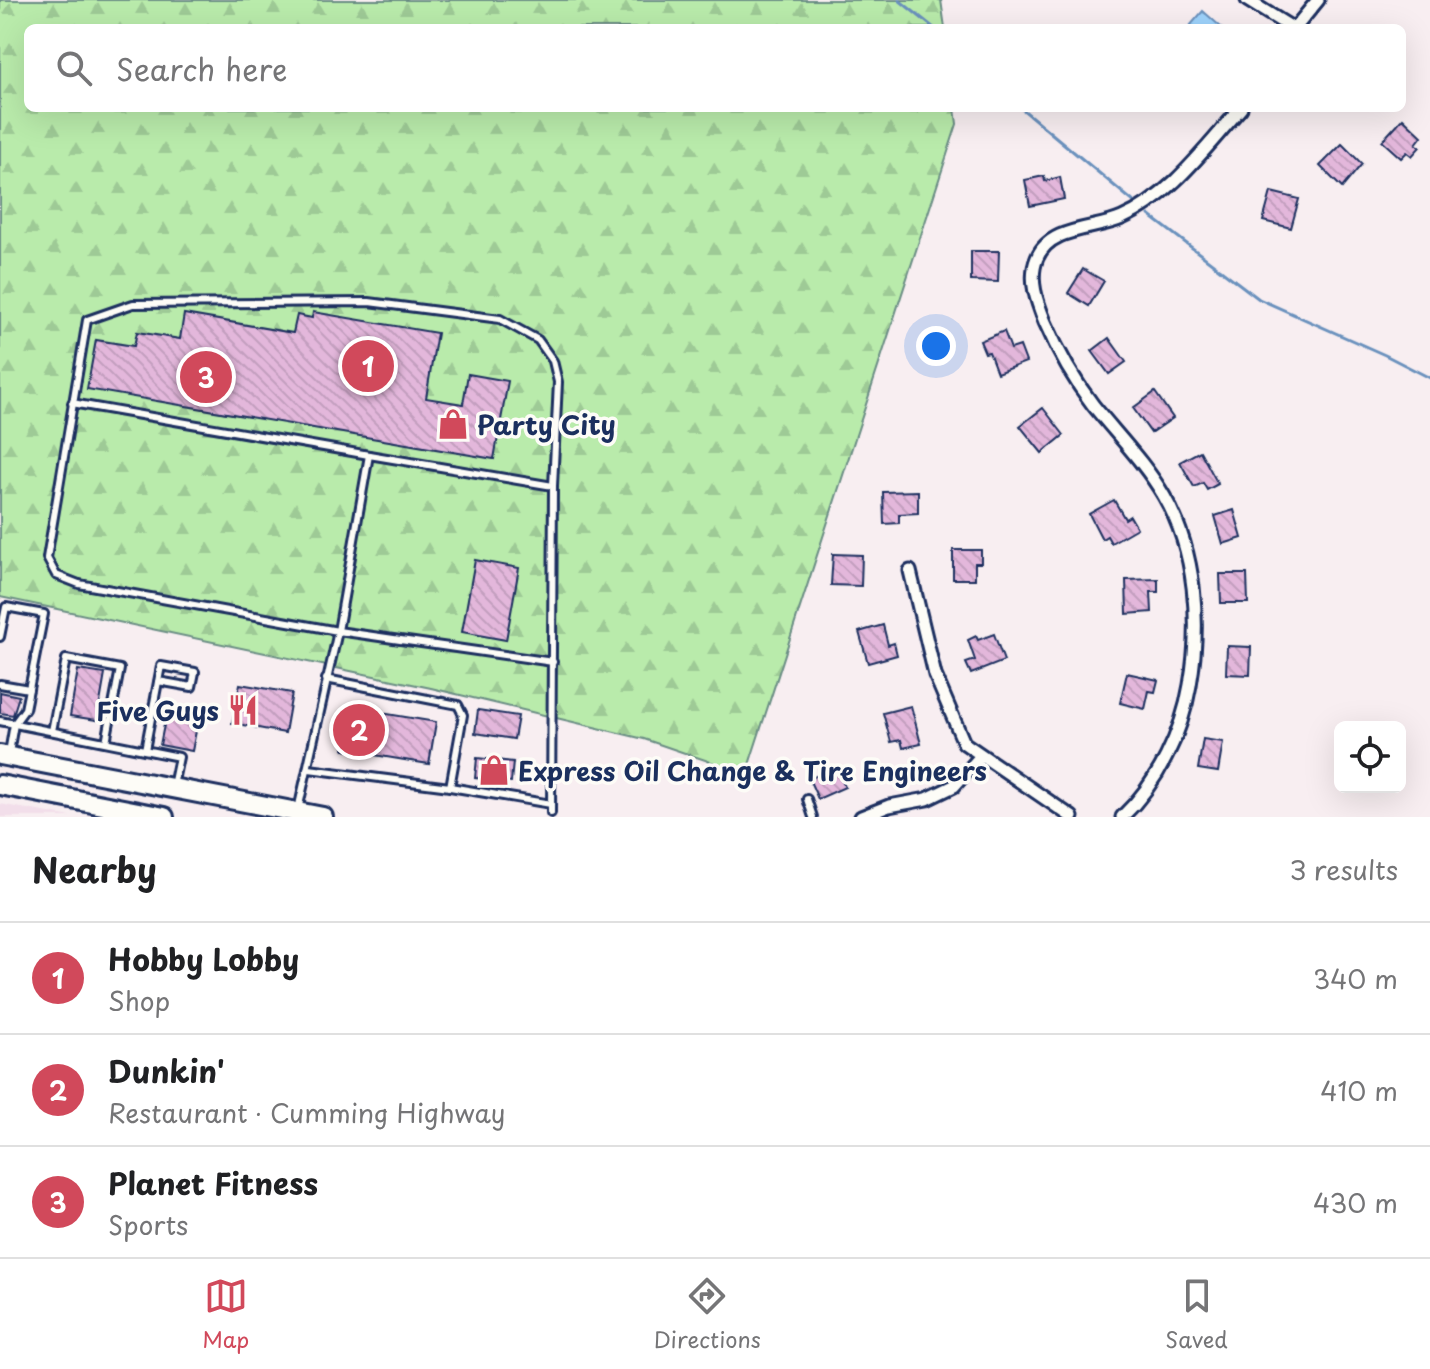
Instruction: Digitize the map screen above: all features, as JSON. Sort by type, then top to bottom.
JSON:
[{"type":"main road","points":[[4,756],[297,815],[323,817]]},
{"type":"main road","points":[[0,785],[164,817]]},
{"type":"street","points":[[1247,0],[1287,24]]},
{"type":"street","points":[[1297,24],[1318,0]]},
{"type":"street","points":[[1122,817],[1154,777],[1171,746],[1186,707],[1194,663],[1196,620],[1190,568],[1178,527],[1164,496],[1092,404],[1061,358],[1035,298],[1033,277],[1037,256],[1051,242],[1067,232],[1118,220],[1142,209],[1161,194],[1237,112]]},
{"type":"street","points":[[910,571],[935,675],[964,743],[1072,817]]},
{"type":"street","points":[[861,817],[889,806],[927,799],[954,786],[981,756]]},
{"type":"lane","points":[[551,816],[553,662],[553,486],[558,382],[553,361],[538,340],[500,319],[369,302],[133,304],[87,320],[47,558],[56,575],[79,584],[338,631],[553,662]]},
{"type":"lane","points":[[72,403],[553,486]]},
{"type":"lane","points":[[297,815],[338,631],[369,455]]},
{"type":"lane","points":[[0,637],[6,607],[44,614],[25,709],[14,724],[4,756]]},
{"type":"lane","points":[[52,731],[66,659],[120,669],[106,742]]},
{"type":"lane","points":[[145,750],[158,681],[161,666],[195,672],[192,687],[158,681]]},
{"type":"lane","points":[[326,679],[458,705],[463,715],[450,787]]},
{"type":"lane","points":[[0,684],[29,689]]},
{"type":"lane","points":[[0,721],[179,757],[172,788]]},
{"type":"lane","points":[[309,769],[551,804]]},
{"type":"lane","points":[[807,799],[813,817]]},
{"type":"shaded area","points":[[0,804],[71,817],[0,817]]},
{"type":"green space","points":[[0,0],[941,0],[944,24],[24,24],[24,112],[956,112],[957,124],[746,774],[644,739],[431,688],[0,597]]},
{"type":"water","points":[[1203,11],[1218,24],[1192,24]]},
{"type":"building","points":[[1403,118],[1422,136],[1416,144],[1420,147],[1412,156],[1407,152],[1401,158],[1382,141]]},
{"type":"building","points":[[1342,144],[1362,164],[1342,188],[1320,166]]},
{"type":"building","points":[[1044,176],[1045,181],[1060,177],[1064,199],[1030,206],[1025,180]]},
{"type":"building","points":[[1271,192],[1299,199],[1291,228],[1263,221]]},
{"type":"building","points":[[971,251],[999,251],[998,282],[971,281]]},
{"type":"building","points":[[1083,269],[1104,281],[1089,306],[1068,293]]},
{"type":"building","points":[[313,312],[437,333],[426,398],[463,404],[468,374],[508,381],[494,459],[87,389],[96,340],[134,346],[137,332],[180,339],[184,314],[293,333],[297,315],[312,318]]},
{"type":"building","points":[[1004,331],[1011,349],[1020,346],[1026,362],[997,373],[989,352],[985,353],[980,341]]},
{"type":"building","points":[[1109,338],[1126,362],[1109,374],[1092,351]]},
{"type":"building","points":[[1155,392],[1173,418],[1151,433],[1133,408]]},
{"type":"building","points":[[1043,408],[1064,435],[1042,453],[1020,426]]},
{"type":"building","points":[[1200,451],[1218,484],[1207,490],[1203,483],[1194,487],[1180,462]]},
{"type":"building","points":[[918,491],[918,513],[899,514],[899,523],[884,524],[883,492]]},
{"type":"building","points":[[1114,500],[1125,519],[1130,516],[1137,528],[1111,543],[1107,536],[1102,539],[1089,514]]},
{"type":"building","points":[[1234,510],[1242,538],[1223,544],[1215,516]]},
{"type":"building","points":[[953,550],[981,550],[981,563],[975,563],[975,579],[953,579]]},
{"type":"building","points":[[833,554],[862,555],[861,586],[831,585]]},
{"type":"building","points":[[475,560],[519,568],[506,640],[462,632]]},
{"type":"building","points":[[1220,574],[1247,574],[1248,603],[1221,603]]},
{"type":"building","points":[[1158,579],[1158,592],[1151,592],[1152,612],[1127,614],[1126,580]]},
{"type":"building","points":[[883,625],[888,645],[894,643],[897,655],[868,663],[859,632]]},
{"type":"building","points":[[994,634],[1004,661],[971,674],[966,663],[975,660],[968,640]]},
{"type":"building","points":[[1227,646],[1251,647],[1250,675],[1226,674]]},
{"type":"building","points":[[78,670],[105,674],[97,720],[70,716]]},
{"type":"building","points":[[1127,673],[1158,680],[1155,692],[1149,691],[1145,709],[1120,703]]},
{"type":"building","points":[[240,684],[292,693],[285,733],[232,723]]},
{"type":"building","points":[[0,692],[19,696],[13,715],[0,713]]},
{"type":"building","points":[[911,706],[921,744],[903,748],[901,740],[891,742],[883,713]]},
{"type":"building","points":[[351,708],[436,722],[429,764],[344,750]]},
{"type":"building","points":[[167,710],[199,716],[192,751],[160,745]]},
{"type":"building","points":[[478,710],[518,716],[514,739],[475,733]]},
{"type":"building","points":[[1203,739],[1223,742],[1218,772],[1198,769]]},
{"type":"building","name":"Express Oil Change & Tire Engineers","points":[[477,758],[513,762],[511,782],[475,778]]},
{"type":"building","points":[[836,767],[845,787],[818,799],[809,779]]},
{"type":"waterway","points":[[899,0],[929,24]]},
{"type":"waterway","points":[[1026,112],[1135,203]]},
{"type":"waterway","points":[[1149,215],[1259,299],[1430,378]]},
{"type":"place","name":"Hobby Lobby","points":[[368,366]]},
{"type":"place","name":"Planet Fitness","points":[[206,377]]},
{"type":"place","name":"Party City","points":[[453,424]]},
{"type":"place","name":"Five Guys","points":[[243,710]]},
{"type":"place","name":"Dunkin'","points":[[359,730]]},
{"type":"place","name":"Express Oil Change & Tire Engineers","points":[[494,770]]}]
